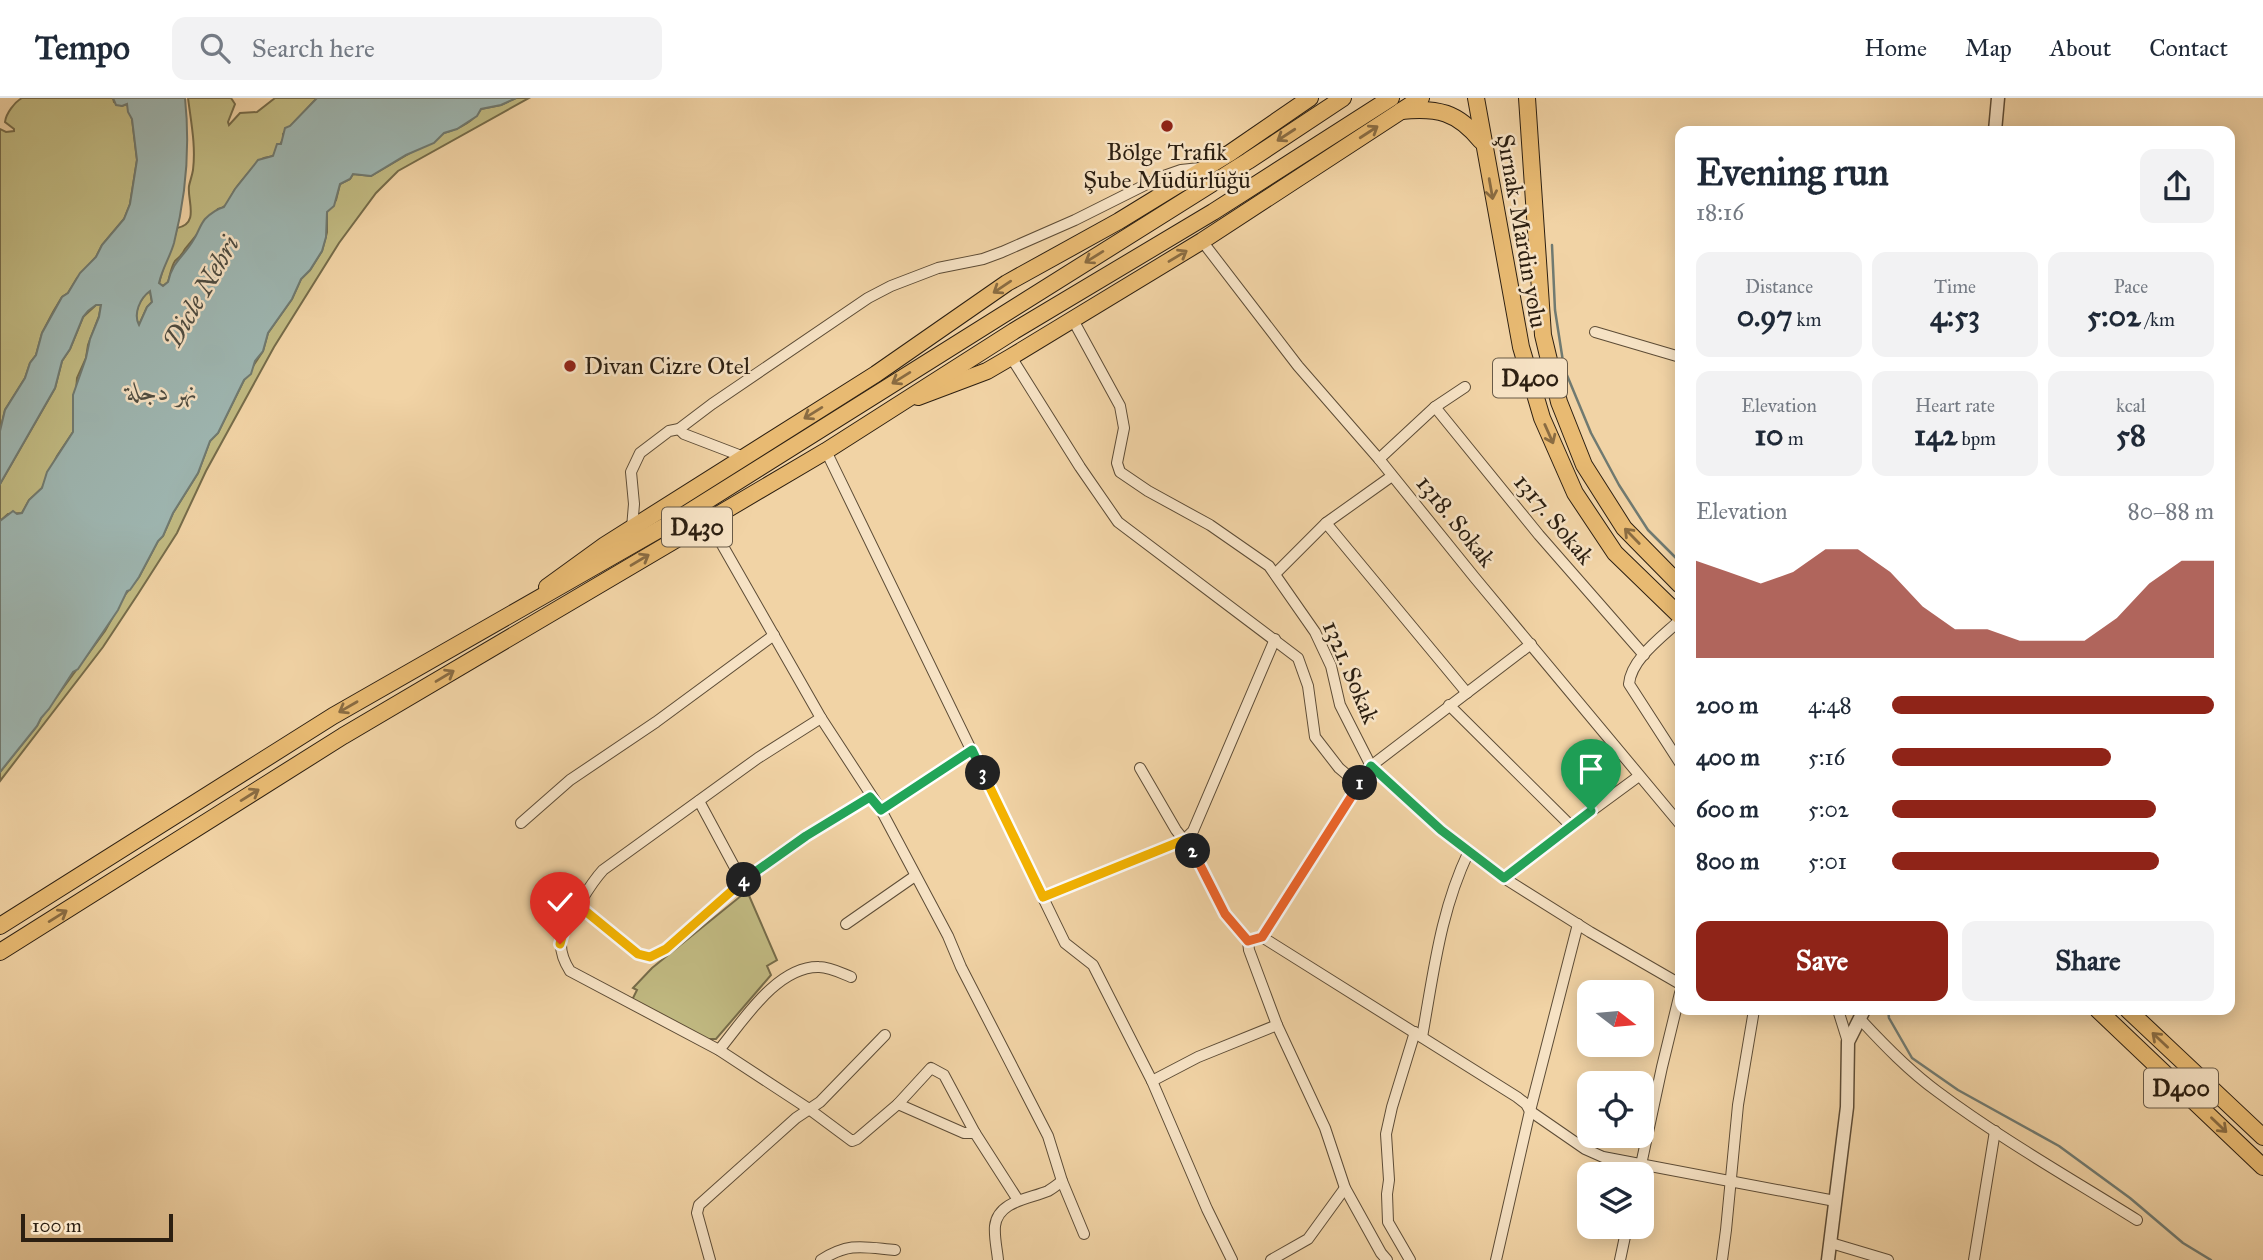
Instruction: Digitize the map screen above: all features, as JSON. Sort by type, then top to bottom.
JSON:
[{"type":"main road","points":[[501,620],[631,529],[876,374],[1007,283],[1205,168],[1310,98]]},
{"type":"main road","name":"D430","points":[[0,926],[333,716],[693,510],[1248,161],[1343,98]]},
{"type":"main road","points":[[903,403],[987,371],[1011,357],[1202,241],[1396,105],[1421,98]]},
{"type":"main road","name":"Şırnak-Mardin yolu","points":[[1476,98],[1521,347],[1542,418],[1575,493],[1615,553],[1675,613]]},
{"type":"main road","name":"Şırnak-Mardin yolu","points":[[1528,101],[1543,335],[1559,402],[1584,465],[1625,528],[1675,580]]},
{"type":"main road","points":[[1396,105],[1436,110],[1451,116],[1471,128],[1483,143]]},
{"type":"main road","name":"D430","points":[[0,952],[343,736],[826,451],[1014,331],[1396,105]]},
{"type":"main road","name":"D400","points":[[2103,1015],[2263,1167]]},
{"type":"main road","name":"D400","points":[[2133,1015],[2263,1137]]},
{"type":"street","points":[[1995,126],[1998,98]]},
{"type":"street","points":[[631,529],[634,504],[631,472],[640,453],[879,291],[938,268],[1002,252],[1075,220],[1161,177],[1181,170],[1205,168]]},
{"type":"street","name":"1318. Sokak","points":[[1202,241],[1298,366],[1379,459],[1675,818]]},
{"type":"street","name":"1321. Sokak","points":[[1073,320],[1120,406],[1124,428],[1116,463],[1120,472],[1148,491],[1210,525],[1269,566],[1315,632],[1331,666],[1340,705],[1371,766],[1441,830],[1504,878],[1675,981]]},
{"type":"street","points":[[1595,332],[1675,356]]},
{"type":"street","points":[[1011,357],[1118,522],[1298,658],[1308,685],[1315,737],[1339,768],[1359,785]]},
{"type":"street","points":[[1379,459],[1435,407],[1465,387]]},
{"type":"street","name":"1317. Sokak","points":[[1435,407],[1539,535],[1644,655]]},
{"type":"street","points":[[679,429],[684,434],[744,457]]},
{"type":"street","points":[[826,451],[1065,943],[1093,965],[1152,1081],[1232,1260]]},
{"type":"street","points":[[1275,574],[1326,523],[1392,476]]},
{"type":"street","points":[[708,520],[821,718],[870,797],[881,810],[948,936],[961,967],[1048,1136],[1062,1181],[1084,1234]]},
{"type":"street","points":[[1326,523],[1467,693]]},
{"type":"street","points":[[1675,623],[1644,655],[1630,674],[1629,684],[1675,754]]},
{"type":"street","points":[[521,823],[570,780],[656,722],[774,635]]},
{"type":"street","points":[[1043,897],[1184,840],[1193,831],[1275,639]]},
{"type":"street","points":[[1248,941],[1262,937],[1371,766],[1531,644]]},
{"type":"street","points":[[1449,705],[1570,826]]},
{"type":"street","points":[[821,718],[758,758],[603,870],[590,884],[566,922],[560,944],[562,958],[570,971],[719,1050],[809,1109],[852,1141],[898,1104],[931,1068],[944,1075],[975,1133],[1018,1200]]},
{"type":"street","points":[[881,810],[972,750]]},
{"type":"street","points":[[1140,768],[1225,914],[1248,941],[1277,1025],[1325,1128],[1345,1188],[1387,1260]]},
{"type":"street","points":[[1504,878],[1639,776]]},
{"type":"street","points":[[578,905],[638,954],[650,957],[666,949],[742,881],[806,836],[870,797]]},
{"type":"street","points":[[699,802],[742,881]]},
{"type":"street","points":[[1410,1260],[1388,1222],[1386,1134],[1392,1107],[1418,1035],[1444,916],[1454,882],[1469,851]]},
{"type":"street","points":[[846,924],[915,876]]},
{"type":"street","points":[[1496,1260],[1530,1111],[1578,924]]},
{"type":"street","points":[[1262,937],[1517,1097],[1530,1111],[1585,1149],[1617,1162]]},
{"type":"street","points":[[719,1050],[768,990],[791,974],[817,967],[850,977]]},
{"type":"street","points":[[1642,1162],[1675,1013]]},
{"type":"street","points":[[1721,1260],[1732,1181],[1738,1105],[1753,1015]]},
{"type":"street","points":[[1828,1260],[1847,1107],[1848,1042],[1840,1015]]},
{"type":"street","points":[[1848,1042],[1862,1015]]},
{"type":"street","points":[[1863,1015],[1888,1050],[1937,1091],[1995,1131],[2137,1220]]},
{"type":"street","points":[[1152,1081],[1198,1057],[1277,1025]]},
{"type":"street","points":[[710,1260],[698,1213],[699,1205],[796,1118],[820,1102],[885,1035]]},
{"type":"street","points":[[898,1104],[964,1133],[975,1133]]},
{"type":"street","points":[[1974,1260],[1995,1131]]},
{"type":"street","points":[[1654,1172],[1732,1181],[1835,1201]]},
{"type":"street","points":[[998,1260],[995,1225],[999,1213],[1018,1200],[1050,1190],[1062,1181]]},
{"type":"street","points":[[1271,1260],[1308,1239],[1345,1188]]},
{"type":"street","points":[[1620,1260],[1625,1239]]},
{"type":"street","points":[[1831,1243],[1888,1260]]},
{"type":"street","points":[[821,1260],[833,1252],[853,1245],[895,1250]]},
{"type":"shaded area","points":[[22,98],[113,98],[114,102],[122,106],[127,104],[132,119],[137,160],[130,204],[124,219],[53,312],[25,378],[5,410],[0,431],[0,129],[6,132],[14,131],[5,122],[11,108]]},
{"type":"shaded area","points":[[188,98],[231,98],[235,104],[229,125],[240,113],[257,112],[275,98],[317,98],[283,134],[284,138],[273,156],[263,158],[256,165],[226,205],[218,209],[175,261],[168,282],[163,286],[159,284],[177,228],[188,222],[191,211],[189,186],[194,152]]},
{"type":"shaded area","points":[[516,98],[529,98],[398,171],[376,193],[339,243],[274,347],[206,471],[177,533],[138,594],[103,647],[0,781],[0,772],[37,726],[105,631],[163,536],[173,513],[198,473],[210,441],[218,433],[244,380],[263,351],[268,333],[292,299],[301,279],[322,251],[327,232],[327,211],[336,200],[340,184],[350,179],[353,174],[371,176],[444,133],[465,124],[481,109],[501,105]]},
{"type":"shaded area","points":[[150,291],[152,302],[139,325],[136,316],[138,307]]},
{"type":"shaded area","points":[[96,305],[101,305],[99,316],[77,378],[73,432],[57,456],[42,488],[29,500],[22,513],[8,514],[0,521],[0,484],[55,388],[62,361],[83,317]]},
{"type":"shaded area","points":[[747,891],[777,960],[767,966],[771,975],[716,1039],[706,1039],[632,1000],[637,990],[633,988],[652,968]]},
{"type":"water","name":"نهر دجلة","points":[[113,98],[185,98],[187,153],[184,189],[174,243],[159,283],[163,286],[168,282],[176,263],[205,219],[224,207],[258,160],[273,156],[277,144],[281,144],[285,128],[317,98],[516,98],[501,105],[481,109],[477,116],[457,129],[444,133],[434,143],[406,155],[371,176],[353,174],[350,179],[340,184],[334,206],[327,212],[326,237],[322,251],[301,279],[292,299],[268,333],[263,351],[255,361],[251,374],[244,380],[218,433],[210,441],[198,473],[173,513],[163,536],[78,669],[73,672],[37,726],[0,772],[0,521],[13,511],[22,513],[29,500],[42,488],[47,472],[73,432],[73,395],[101,305],[96,305],[83,317],[62,361],[55,388],[0,484],[0,431],[5,410],[25,378],[36,355],[42,333],[62,297],[68,293],[80,273],[96,257],[102,245],[124,219],[130,204],[137,160],[132,119],[127,104],[116,105]],"holes":[[[150,291],[152,302],[147,307],[139,325],[138,307]]]},
{"type":"waterway","points":[[1552,245],[1555,310],[1564,368],[1591,433],[1619,485],[1648,530],[1675,557]]},
{"type":"waterway","points":[[1889,1015],[1912,1058],[1958,1090],[2059,1146],[2130,1198],[2183,1243],[2211,1260]]},
{"type":"place","name":"Bölge Trafik Şube Müdürlüğü","points":[[1167,126]]},
{"type":"place","name":"Divan Cizre Otel","points":[[570,366]]},
{"type":"route","points":[[560,944],[566,922],[578,905],[638,954],[650,957],[666,949],[742,881],[806,836],[870,797],[881,810],[972,750],[1043,897],[1184,840],[1225,914],[1248,941],[1262,937],[1371,766],[1441,830],[1504,878],[1591,811]]},
{"type":"water label","name":"Dicle Nehri","points":[[201,292]]}]
